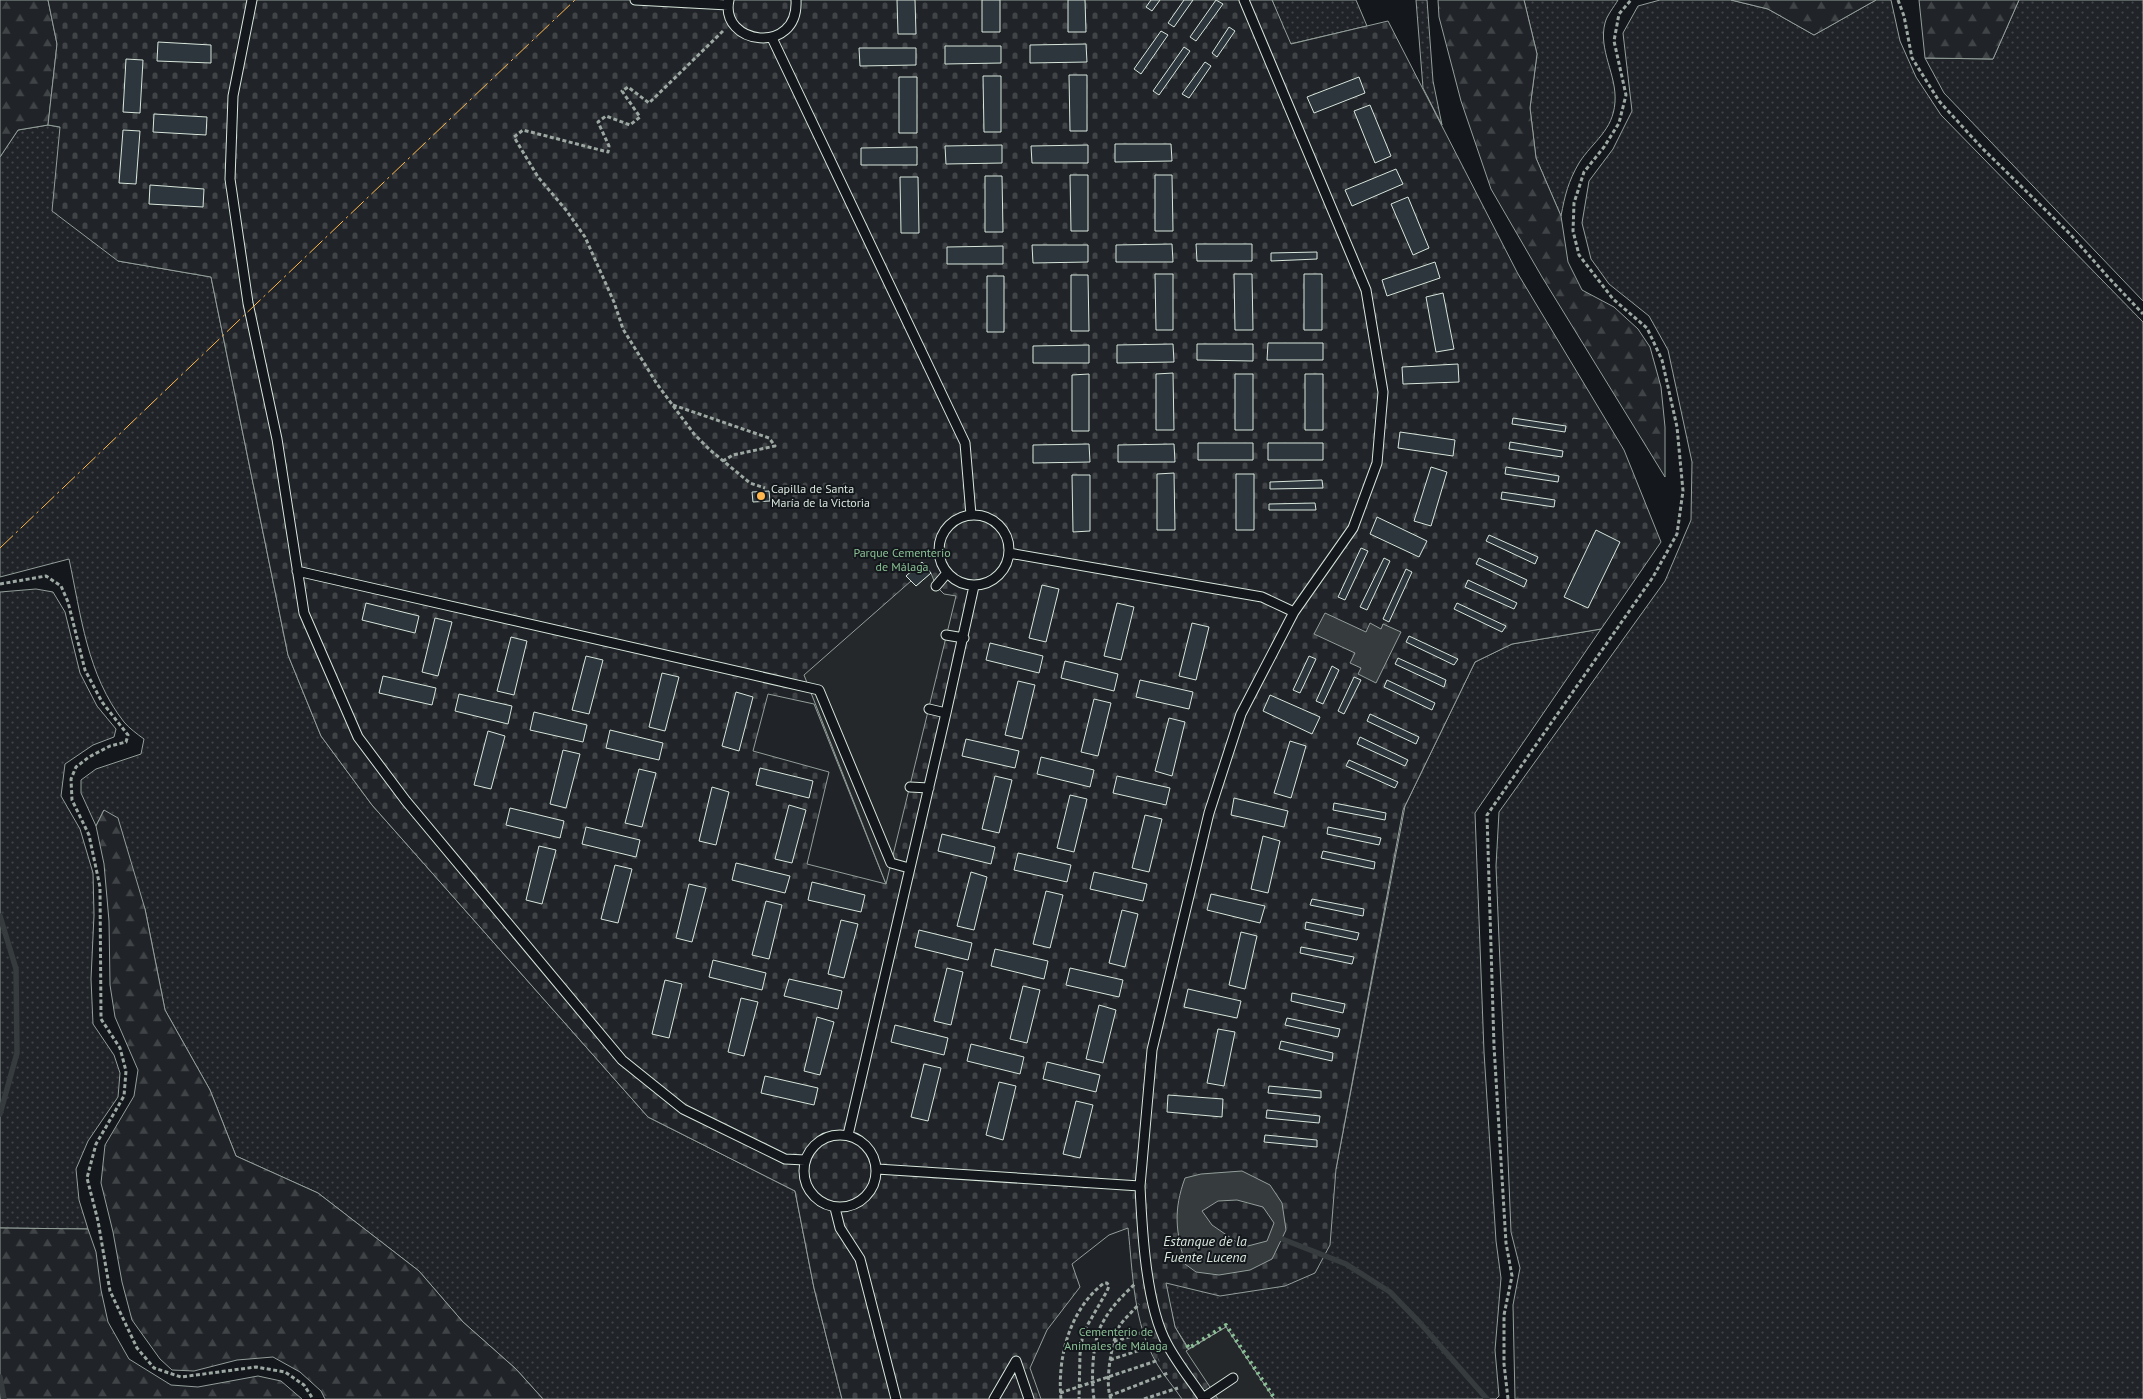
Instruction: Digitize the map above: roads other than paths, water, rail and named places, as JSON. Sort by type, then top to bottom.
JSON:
[{"type":"lane","points":[[252,0],[234,96],[230,179],[248,302],[277,439],[304,613],[358,737],[406,802],[622,1060],[683,1109],[784,1159],[805,1160]]},
{"type":"lane","points":[[635,0],[728,2],[731,20],[741,32],[756,39],[772,38],[783,32],[792,22],[796,10],[796,0]]},
{"type":"lane","points":[[1233,1378],[1203,1398],[1166,1343],[1153,1303],[1144,1241],[1140,1186],[1152,1050],[1209,813],[1241,714],[1294,612],[1353,528],[1377,462],[1383,392],[1366,290],[1244,0]]},
{"type":"lane","points":[[772,38],[965,443],[971,515]]},
{"type":"lane","points":[[971,515],[986,517],[999,525],[1007,538],[1009,553],[1006,566],[998,576],[987,583],[974,586],[954,580],[947,573],[940,560],[939,544],[945,530],[956,520],[971,515]]},
{"type":"lane","points":[[1009,553],[1262,598],[1294,612]]},
{"type":"lane","points":[[297,571],[819,690],[891,863],[909,868]]},
{"type":"lane","points":[[936,586],[947,573]]},
{"type":"lane","points":[[848,1135],[964,638],[974,586]]},
{"type":"lane","points":[[946,635],[964,638]]},
{"type":"lane","points":[[929,709],[946,713]]},
{"type":"lane","points":[[910,786],[929,788]]},
{"type":"lane","points":[[848,1135],[862,1141],[873,1154],[877,1169],[874,1185],[865,1198],[851,1206],[836,1208],[820,1202],[809,1191],[803,1176],[805,1160],[814,1145],[830,1136],[848,1135]]},
{"type":"lane","points":[[877,1169],[1140,1186]]},
{"type":"lane","points":[[836,1208],[840,1228],[860,1259],[896,1399]]},
{"type":"lane","points":[[994,1399],[1016,1361],[1029,1399]]},
{"type":"water","points":[[1325,613],[1366,632],[1370,623],[1381,629],[1383,624],[1401,632],[1376,683],[1358,674],[1361,668],[1350,663],[1355,653],[1314,634]]},
{"type":"water","name":"Estanque de la Fuente Lucena","points":[[1242,1171],[1270,1185],[1282,1203],[1286,1230],[1272,1259],[1250,1270],[1219,1275],[1196,1272],[1185,1264],[1178,1231],[1177,1211],[1185,1178],[1201,1174]],"holes":[[[1237,1200],[1263,1207],[1274,1223],[1267,1241],[1244,1247],[1212,1225],[1202,1211],[1218,1201]]]},
{"type":"waterway","points":[[0,916],[16,969],[17,1053],[0,1114]]},
{"type":"waterway","points":[[1282,1239],[1346,1264],[1390,1292],[1487,1399]]},
{"type":"waterway","points":[[0,1377],[4,1399]]},
{"type":"place","name":"Capilla de Santa María de la Victoria","points":[[761,496]]},
{"type":"park label","name":"Parque Cementerio de Málaga","points":[[902,560]]},
{"type":"park label","name":"Cementerio de Animales de Málaga","points":[[1116,1339]]}]
